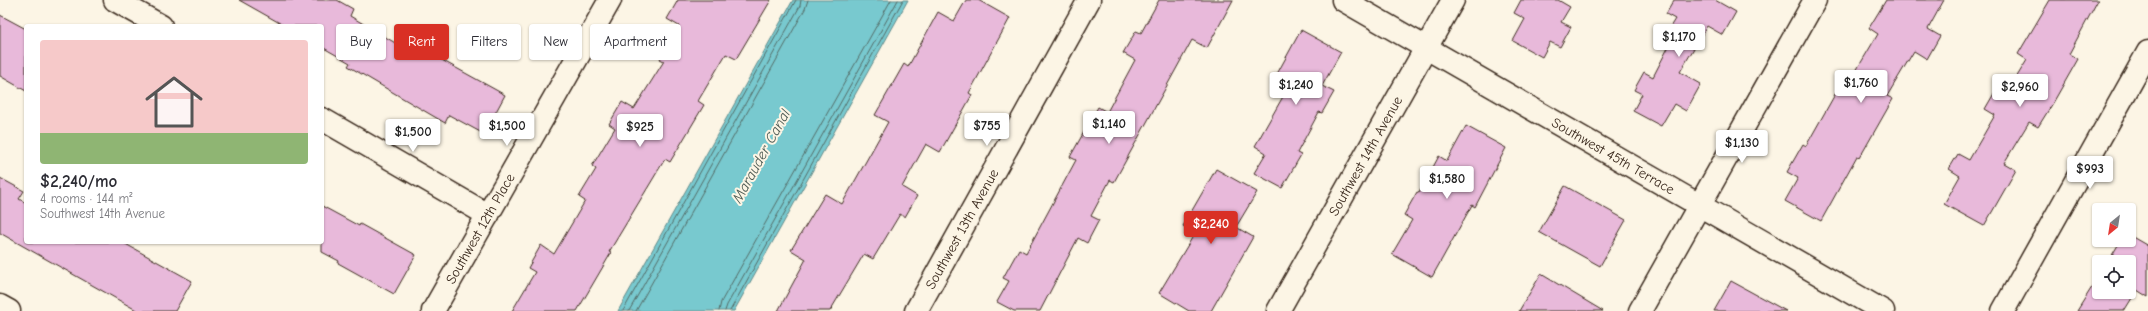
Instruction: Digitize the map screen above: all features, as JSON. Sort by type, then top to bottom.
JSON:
[{"type":"street","points":[[115,0],[157,24]]},
{"type":"street","name":"Southwest 12th Place","points":[[433,311],[610,0]]},
{"type":"street","name":"Southwest 13th Avenue","points":[[916,311],[1089,0]]},
{"type":"street","name":"Southwest 45th Terrace","points":[[1343,0],[1883,311]]},
{"type":"street","name":"Southwest 14th Avenue","points":[[1278,311],[1453,0]]},
{"type":"street","points":[[1640,311],[1815,0]]},
{"type":"street","points":[[2003,311],[2148,52]]},
{"type":"street","points":[[324,120],[488,216]]},
{"type":"street","points":[[0,306],[9,311]]},
{"type":"water","name":"Marauder Canal","points":[[793,0],[908,0],[734,311],[618,311]]},
{"type":"building","points":[[239,0],[337,0],[353,9],[350,16],[363,24],[336,24],[336,55],[324,48],[324,24],[281,24]]},
{"type":"building","points":[[678,0],[771,0],[736,59],[726,54],[698,101],[704,105],[670,162],[665,159],[609,252],[611,253],[577,311],[512,311],[535,272],[528,268],[541,245],[554,254],[585,201],[579,197],[596,169],[592,166],[615,128],[609,124],[622,102],[634,109],[664,61],[662,60],[681,60],[681,24],[676,24],[667,19]]},
{"type":"building","points":[[966,0],[978,0],[1010,18],[969,93],[972,95],[940,152],[926,144],[902,187],[917,196],[905,217],[900,214],[873,259],[864,254],[830,311],[778,311],[806,259],[791,250],[825,194],[842,204],[888,122],[875,115],[904,64],[908,67],[938,12],[954,21]]},
{"type":"building","points":[[1159,0],[1233,0],[1207,48],[1192,40],[1114,182],[1110,180],[1091,216],[1099,220],[1087,243],[1078,238],[1040,311],[1014,311],[997,302],[1009,281],[1003,278],[1019,249],[1026,253],[1076,160],[1070,157],[1098,107],[1107,112],[1135,60],[1123,53],[1136,31],[1141,33]]},
{"type":"building","points":[[1521,0],[1558,0],[1570,7],[1561,22],[1571,27],[1560,47],[1550,42],[1542,57],[1513,41],[1525,19],[1514,13]]},
{"type":"building","points":[[1674,0],[1715,0],[1736,12],[1723,35],[1707,26],[1680,72],[1701,84],[1686,111],[1674,104],[1661,126],[1633,111],[1642,94],[1634,90],[1644,72],[1653,77],[1670,44],[1662,40],[1675,19],[1666,14]]},
{"type":"building","points":[[1886,0],[1944,0],[1928,29],[1940,36],[1927,59],[1914,51],[1887,96],[1893,99],[1860,157],[1857,156],[1821,221],[1785,201],[1798,178],[1787,172],[1803,144],[1806,146],[1847,73],[1853,76],[1878,34],[1869,28]]},
{"type":"building","points":[[2050,0],[2098,0],[2069,54],[2078,59],[2053,103],[2038,127],[2029,122],[2004,163],[2016,170],[1984,226],[1944,204],[1960,176],[1949,169],[1958,154],[1969,160],[1995,115],[1985,109],[1996,90],[2005,96],[2027,60],[2018,54]]},
{"type":"building","points":[[0,15],[24,28],[24,90],[0,76]]},
{"type":"building","points":[[1301,30],[1341,52],[1322,86],[1334,92],[1322,113],[1319,112],[1297,153],[1301,155],[1282,188],[1254,173],[1266,153],[1255,146],[1285,93],[1271,85]]},
{"type":"building","points":[[386,37],[394,42],[394,60],[442,60],[505,95],[484,134],[449,115],[445,123],[348,66],[350,63],[345,60],[386,60]]},
{"type":"building","points":[[1466,126],[1506,148],[1475,207],[1472,205],[1432,277],[1392,254],[1412,220],[1404,215],[1417,192],[1419,193],[1439,156],[1447,161]]},
{"type":"building","points":[[1216,169],[1257,192],[1236,227],[1253,237],[1211,311],[1189,311],[1159,293],[1195,233],[1183,226]]},
{"type":"building","points":[[0,178],[24,191],[19,199],[24,202],[24,244],[126,244],[192,281],[175,311],[138,311],[0,233]]},
{"type":"building","points":[[1565,186],[1626,220],[1600,266],[1539,232]]},
{"type":"building","points":[[324,207],[359,226],[360,224],[416,255],[394,294],[338,263],[339,261],[322,252],[322,244],[324,244]]},
{"type":"building","points":[[2136,239],[2148,246],[2148,297],[2137,290],[2136,292],[2136,255],[2112,255],[2117,247],[2136,247]]},
{"type":"building","points":[[1541,274],[1603,311],[1519,311]]},
{"type":"building","points":[[1731,281],[1786,311],[1714,311]]},
{"type":"building","points":[[2092,287],[2092,299],[2131,299],[2124,311],[2077,311]]}]
